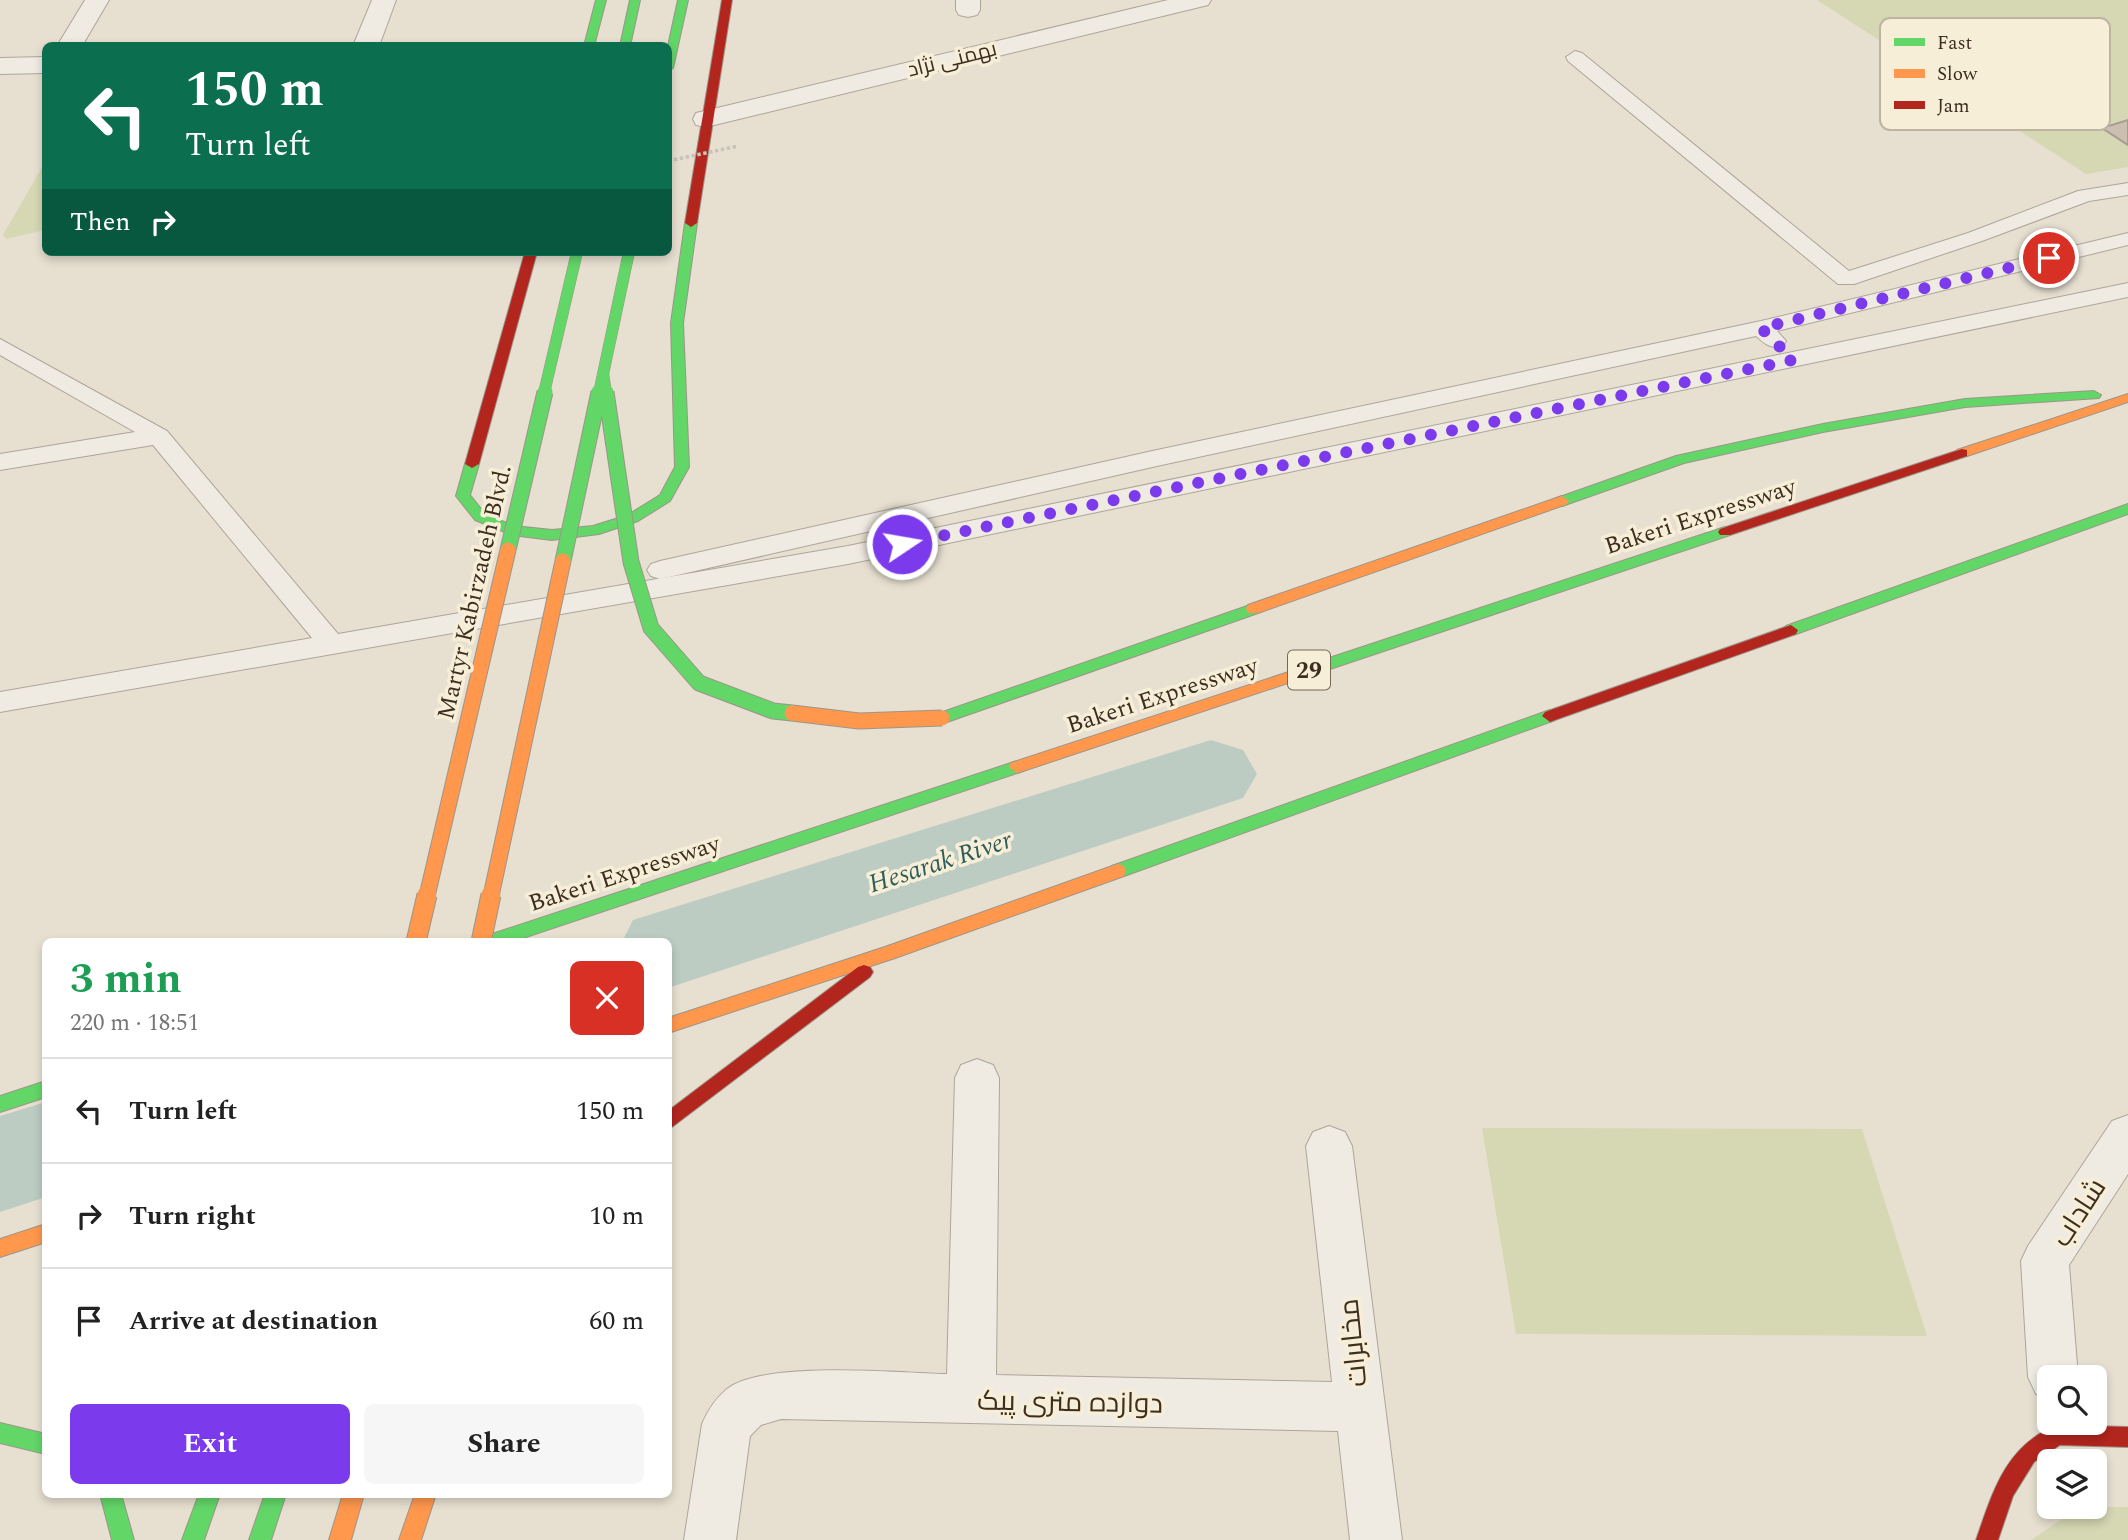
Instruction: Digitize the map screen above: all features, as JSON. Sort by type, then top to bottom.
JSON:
[{"type":"main road","points":[[590,42],[601,0]]},
{"type":"main road","points":[[626,42],[635,0]]},
{"type":"main road","points":[[672,50],[683,0]]},
{"type":"main road","points":[[706,119],[727,0]]},
{"type":"main road","name":"Martyr Kabirzadeh Blvd.","points":[[530,256],[463,496],[480,517],[512,530],[552,535],[594,531],[633,518],[665,498],[682,467],[677,323],[706,119]]},
{"type":"main road","name":"Martyr Kabirzadeh Blvd.","points":[[417,938],[576,256]]},
{"type":"main road","points":[[482,938],[628,256]]},
{"type":"main road","points":[[603,373],[631,562],[651,628],[699,683],[773,711],[859,721],[943,718],[1681,459],[1823,428],[1965,403],[2128,393]]},
{"type":"main road","name":"Bakeri Expressway","points":[[501,938],[2128,398]]},
{"type":"main road","points":[[672,1025],[888,953],[2128,509]]},
{"type":"main road","points":[[672,1119],[888,953]]},
{"type":"main road","points":[[0,1104],[42,1089]]},
{"type":"main road","points":[[0,1248],[42,1234]]},
{"type":"main road","points":[[0,1433],[42,1443]]},
{"type":"main road","points":[[1987,1540],[2004,1490],[2027,1455],[2050,1435]]},
{"type":"main road","points":[[2107,1435],[2128,1437]]},
{"type":"main road","points":[[111,1498],[123,1540]]},
{"type":"main road","points":[[193,1540],[209,1498]]},
{"type":"main road","points":[[260,1540],[275,1498]]},
{"type":"main road","points":[[340,1540],[353,1498]]},
{"type":"main road","points":[[410,1540],[425,1498]]},
{"type":"street","points":[[71,42],[97,0]]},
{"type":"street","points":[[368,42],[384,0]]},
{"type":"street","name":"بهمنی نژاد","points":[[706,119],[1199,0]]},
{"type":"street","points":[[2,68],[42,65]]},
{"type":"street","points":[[971,1399],[978,1078]]},
{"type":"street","name":"شاداب","points":[[2052,1365],[2045,1261],[2128,1135]]},
{"type":"street","name":"مخابرات","points":[[1329,1146],[1376,1540]]},
{"type":"street","name":"دوازده متری پیک","points":[[710,1540],[727,1424],[746,1405],[781,1395],[1359,1407]]},
{"type":"lane","points":[[1575,57],[1846,279],[1975,237],[2085,195],[2128,189]]},
{"type":"lane","points":[[456,622],[699,561],[1157,458],[1761,328],[2128,239]]},
{"type":"lane","points":[[0,702],[848,555],[2128,290]]},
{"type":"lane","points":[[1761,328],[1793,360]]},
{"type":"lane","points":[[0,346],[159,436],[331,643]]},
{"type":"lane","points":[[0,463],[159,436]]},
{"type":"path","points":[[672,160],[738,146]]},
{"type":"green space","points":[[1817,0],[2128,0],[2128,167],[2086,174],[2018,130],[2110,130],[2110,18],[1880,18],[1880,41]]},
{"type":"green space","points":[[42,167],[42,231],[6,239],[3,235]]},
{"type":"green space","points":[[1482,1128],[1862,1129],[1927,1336],[1516,1334]]},
{"type":"green space","points":[[2107,1507],[2128,1507],[2128,1540],[2031,1540],[2062,1519],[2107,1519]]},
{"type":"building","points":[[2128,120],[2128,145],[2105,130],[2110,130],[2110,126]]},
{"type":"waterway","name":"Hesarak River","points":[[672,947],[1211,774]]},
{"type":"waterway","name":"Hesarak River","points":[[0,1164],[42,1150]]},
{"type":"traffic: fast","points":[[590,42],[601,0]]},
{"type":"traffic: fast","points":[[626,42],[635,0]]},
{"type":"traffic: fast","points":[[672,50],[683,0]]},
{"type":"traffic: fast","points":[[472,464],[463,496],[480,517],[512,530],[552,535],[594,531],[633,518],[665,498],[682,467],[677,323],[691,223]]},
{"type":"traffic: fast","points":[[508,550],[576,256]]},
{"type":"traffic: fast","points":[[563,561],[628,256]]},
{"type":"traffic: fast","points":[[603,373],[631,562],[651,628],[699,683],[773,711],[792,713]]},
{"type":"traffic: fast","points":[[1562,501],[1681,459],[1823,428],[1965,403],[2094,395]]},
{"type":"traffic: fast","points":[[1791,630],[2128,509]]},
{"type":"traffic: fast","points":[[1304,672],[1725,532]]},
{"type":"traffic: fast","points":[[942,718],[1253,609]]},
{"type":"traffic: fast","points":[[1118,871],[1550,716]]},
{"type":"traffic: fast","points":[[501,938],[1017,767]]},
{"type":"traffic: fast","points":[[0,1104],[42,1090]]},
{"type":"traffic: fast","points":[[0,1433],[42,1443]]},
{"type":"traffic: fast","points":[[111,1498],[123,1540]]},
{"type":"traffic: fast","points":[[193,1540],[209,1498]]},
{"type":"traffic: fast","points":[[260,1540],[275,1498]]},
{"type":"traffic: slow","points":[[1962,453],[2128,398]]},
{"type":"traffic: slow","points":[[1253,609],[1562,501]]},
{"type":"traffic: slow","points":[[417,938],[508,550]]},
{"type":"traffic: slow","points":[[482,938],[563,561]]},
{"type":"traffic: slow","points":[[1017,767],[1304,672]]},
{"type":"traffic: slow","points":[[792,713],[859,721],[942,718]]},
{"type":"traffic: slow","points":[[672,1025],[889,953],[1118,871]]},
{"type":"traffic: slow","points":[[0,1248],[42,1234]]},
{"type":"traffic: slow","points":[[340,1540],[353,1498]]},
{"type":"traffic: slow","points":[[410,1540],[425,1498]]},
{"type":"traffic: jam","points":[[691,223],[727,0]]},
{"type":"traffic: jam","points":[[472,464],[530,256]]},
{"type":"traffic: jam","points":[[1725,532],[1962,453]]},
{"type":"traffic: jam","points":[[1550,716],[1791,630]]},
{"type":"traffic: jam","points":[[672,1119],[864,972]]},
{"type":"traffic: jam","points":[[1987,1540],[2004,1490],[2027,1455],[2057,1435],[2128,1437]]},
{"type":"route","points":[[902,544],[1793,360],[1761,328],[2049,258]]}]
